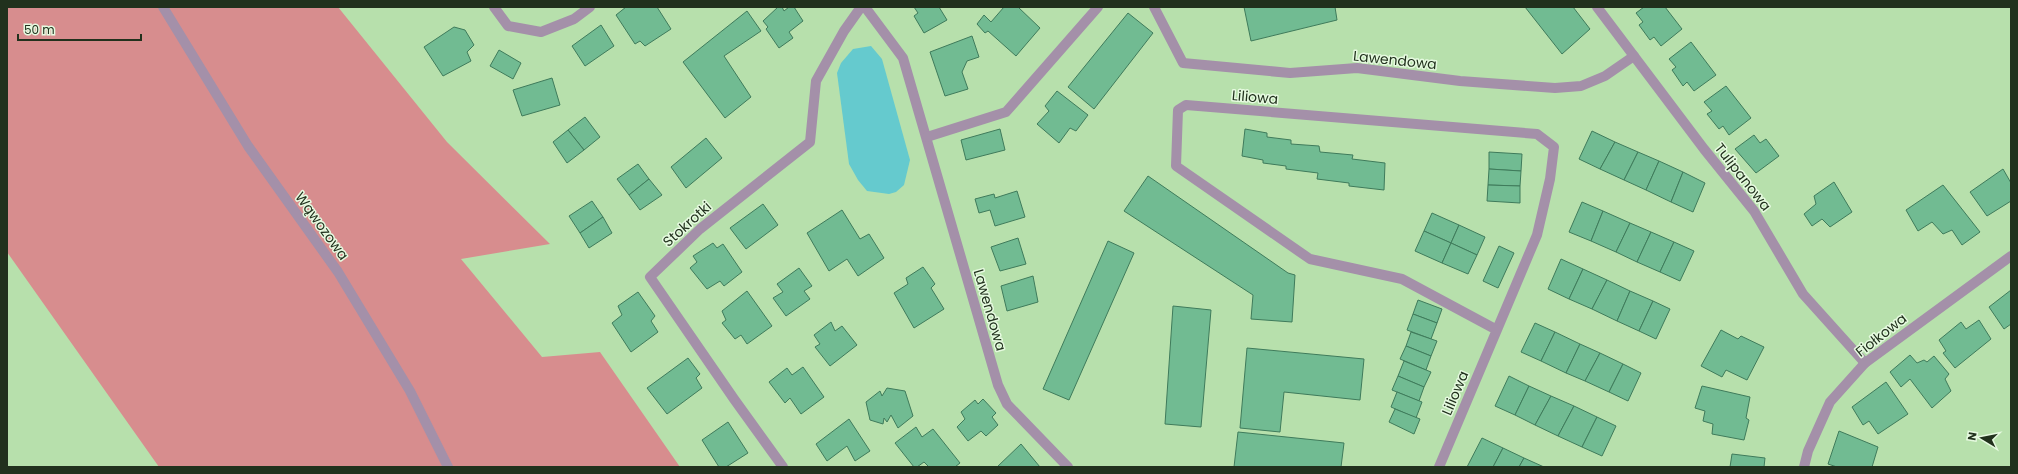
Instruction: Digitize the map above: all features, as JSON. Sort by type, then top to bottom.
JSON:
[{"type":"street","name":"Wąwozowa","points":[[163,7],[248,146],[338,272],[410,391],[448,467]]},
{"type":"street","points":[[494,7],[508,26],[541,32],[574,19],[590,7]]},
{"type":"street","name":"Stokrotki","points":[[783,467],[650,277],[700,229],[810,142],[816,81],[844,31],[861,7]]},
{"type":"street","name":"Lawendowa","points":[[865,7],[903,58],[998,385],[1007,404],[1068,467]]},
{"type":"street","points":[[927,137],[1006,112],[1098,7]]},
{"type":"street","name":"Lawendowa","points":[[1154,7],[1183,63],[1290,73],[1357,68],[1460,81],[1555,88],[1581,86],[1605,76],[1634,56]]},
{"type":"street","name":"Tulipanowa","points":[[1597,7],[1704,149],[1754,211],[1803,294],[1865,363]]},
{"type":"street","name":"Liliowa","points":[[1439,467],[1497,330],[1537,235],[1550,179],[1554,147],[1537,134],[1186,105],[1178,110],[1176,166],[1304,255],[1310,259],[1402,279],[1497,330]]},
{"type":"street","name":"Fiołkowa","points":[[1804,467],[1808,452],[1830,402],[1865,363],[2011,256]]},
{"type":"shaded area","points":[[7,7],[338,7],[447,142],[550,244],[461,259],[542,357],[600,352],[680,467],[159,467],[7,252]]},
{"type":"water","points":[[871,46],[882,59],[910,160],[904,185],[896,192],[889,194],[867,191],[858,180],[849,164],[837,73],[841,63],[853,49]]},
{"type":"building","points":[[626,7],[657,7],[671,29],[645,46],[640,41],[635,44],[616,15]]},
{"type":"building","points":[[778,7],[782,7],[784,11],[789,7],[794,7],[803,21],[789,32],[793,38],[779,48],[766,29],[768,27],[763,21]]},
{"type":"building","points":[[914,7],[939,7],[947,20],[924,33],[914,16],[918,13]]},
{"type":"building","points":[[1004,7],[1018,7],[1040,28],[1016,56],[988,31],[985,33],[977,24],[984,15],[991,22]]},
{"type":"building","points":[[1244,7],[1335,7],[1337,20],[1251,41]]},
{"type":"building","points":[[1525,7],[1573,7],[1590,29],[1562,54]]},
{"type":"building","points":[[1644,7],[1665,7],[1682,29],[1661,46],[1654,37],[1650,40],[1639,25],[1643,22],[1636,13]]},
{"type":"building","points":[[747,11],[761,31],[724,56],[751,97],[725,118],[683,62]]},
{"type":"building","points":[[1128,13],[1153,33],[1094,109],[1068,87]]},
{"type":"building","points":[[601,25],[614,46],[585,66],[572,46]]},
{"type":"building","points":[[454,27],[465,30],[474,45],[467,52],[471,61],[443,76],[424,47]]},
{"type":"building","points":[[972,36],[979,57],[967,61],[962,72],[968,89],[945,96],[930,52]]},
{"type":"building","points":[[1691,42],[1716,75],[1694,91],[1687,82],[1683,86],[1672,70],[1676,67],[1669,59]]},
{"type":"building","points":[[499,50],[521,63],[513,79],[490,66]]},
{"type":"building","points":[[552,78],[560,105],[522,116],[513,90]]},
{"type":"building","points":[[1726,86],[1751,118],[1729,135],[1723,126],[1719,129],[1707,114],[1712,111],[1704,102]]},
{"type":"building","points":[[1057,91],[1088,115],[1076,131],[1070,128],[1059,143],[1037,124],[1049,111],[1045,106]]},
{"type":"building","points":[[585,117],[600,137],[584,150],[568,130]]},
{"type":"building","points":[[1000,129],[1005,150],[966,160],[961,140]]},
{"type":"building","points":[[1245,129],[1267,133],[1267,137],[1291,140],[1291,144],[1319,146],[1320,152],[1353,155],[1352,159],[1385,163],[1384,190],[1349,186],[1349,183],[1317,179],[1318,173],[1286,169],[1286,166],[1263,163],[1263,160],[1242,156]]},
{"type":"building","points":[[568,130],[584,150],[567,163],[553,142]]},
{"type":"building","points":[[1592,131],[1615,142],[1600,169],[1579,159]]},
{"type":"building","points":[[1754,135],[1760,143],[1766,139],[1779,156],[1756,173],[1735,149]]},
{"type":"building","points":[[706,138],[722,158],[686,188],[671,167]]},
{"type":"building","points":[[1615,142],[1638,152],[1624,180],[1600,169]]},
{"type":"building","points":[[1489,152],[1522,154],[1521,171],[1489,169]]},
{"type":"building","points":[[1638,152],[1659,161],[1646,190],[1624,180]]},
{"type":"building","points":[[1659,161],[1683,172],[1671,202],[1646,190]]},
{"type":"building","points":[[638,164],[649,179],[629,195],[617,179]]},
{"type":"building","points":[[1489,169],[1521,171],[1520,186],[1488,185]]},
{"type":"building","points":[[2003,169],[2011,183],[2011,201],[1987,216],[1970,192]]},
{"type":"building","points":[[1683,172],[1705,183],[1693,212],[1671,202]]},
{"type":"building","points":[[1148,176],[1288,273],[1295,275],[1292,322],[1251,319],[1253,295],[1124,211]]},
{"type":"building","points":[[649,179],[662,195],[640,210],[629,195]]},
{"type":"building","points":[[1834,182],[1852,212],[1830,227],[1822,219],[1812,226],[1804,214],[1816,204],[1814,196]]},
{"type":"building","points":[[1488,185],[1520,186],[1520,203],[1487,201]]},
{"type":"building","points":[[1943,185],[1980,232],[1962,245],[1952,230],[1943,234],[1932,222],[1918,231],[1906,210]]},
{"type":"building","points":[[1017,191],[1025,217],[995,226],[990,210],[979,213],[975,199],[994,194],[995,198]]},
{"type":"building","points":[[592,201],[603,217],[580,233],[569,216]]},
{"type":"building","points":[[1582,202],[1603,211],[1591,241],[1569,232]]},
{"type":"building","points":[[763,204],[778,225],[746,249],[730,228]]},
{"type":"building","points":[[842,210],[860,239],[869,234],[884,258],[858,276],[847,259],[829,271],[807,233]]},
{"type":"building","points":[[1603,211],[1630,223],[1616,252],[1591,241]]},
{"type":"building","points":[[1432,213],[1459,225],[1451,243],[1424,231]]},
{"type":"building","points":[[603,217],[612,233],[589,248],[580,233]]},
{"type":"building","points":[[1630,223],[1651,232],[1637,262],[1616,252]]},
{"type":"building","points":[[1459,225],[1485,237],[1477,255],[1451,243]]},
{"type":"building","points":[[1424,231],[1451,243],[1442,263],[1415,251]]},
{"type":"building","points":[[1651,232],[1674,242],[1660,272],[1637,262]]},
{"type":"building","points":[[1018,238],[1026,264],[1000,271],[991,247]]},
{"type":"building","points":[[1108,241],[1134,253],[1069,400],[1043,389]]},
{"type":"building","points":[[1674,242],[1694,251],[1680,281],[1660,272]]},
{"type":"building","points":[[713,243],[717,248],[723,244],[742,272],[724,286],[720,281],[707,289],[690,268],[697,262],[693,256]]},
{"type":"building","points":[[1451,243],[1477,255],[1468,274],[1442,263]]},
{"type":"building","points":[[1499,246],[1514,253],[1498,288],[1483,281]]},
{"type":"building","points":[[1561,259],[1583,269],[1569,299],[1548,289]]},
{"type":"building","points":[[923,267],[935,284],[931,288],[944,309],[914,328],[894,293],[908,284],[906,278]]},
{"type":"building","points":[[799,268],[812,286],[804,291],[810,299],[786,316],[773,298],[783,292],[777,284]]},
{"type":"building","points":[[1583,269],[1607,280],[1592,309],[1569,299]]},
{"type":"building","points":[[1033,276],[1038,302],[1007,311],[1001,286]]},
{"type":"building","points":[[1607,280],[1630,291],[1617,321],[1592,309]]},
{"type":"building","points":[[2011,290],[2011,324],[2004,329],[1989,307]]},
{"type":"building","points":[[747,291],[772,326],[747,344],[741,335],[735,339],[722,323],[726,320],[722,311]]},
{"type":"building","points":[[1630,291],[1653,301],[1639,331],[1617,321]]},
{"type":"building","points":[[638,292],[655,316],[651,321],[658,332],[631,352],[612,323],[622,315],[618,306]]},
{"type":"building","points":[[1418,300],[1442,309],[1437,323],[1413,314]]},
{"type":"building","points":[[1653,301],[1670,309],[1656,339],[1639,331]]},
{"type":"building","points":[[1173,306],[1211,310],[1201,427],[1165,424]]},
{"type":"building","points":[[1413,314],[1437,323],[1431,339],[1407,330]]},
{"type":"building","points":[[1979,320],[1991,339],[1955,368],[1943,353],[1946,351],[1939,340],[1961,322],[1966,329]]},
{"type":"building","points":[[831,322],[835,331],[842,326],[857,345],[830,366],[815,347],[820,344],[814,335]]},
{"type":"building","points":[[1535,323],[1555,332],[1541,361],[1521,352]]},
{"type":"building","points":[[1721,330],[1738,339],[1741,336],[1764,347],[1747,380],[1726,370],[1722,377],[1701,366]]},
{"type":"building","points":[[1411,332],[1437,341],[1431,356],[1406,346]]},
{"type":"building","points":[[1555,332],[1580,344],[1566,373],[1541,361]]},
{"type":"building","points":[[1580,344],[1600,353],[1585,381],[1566,373]]},
{"type":"building","points":[[1406,346],[1431,356],[1426,370],[1400,359]]},
{"type":"building","points":[[1247,348],[1364,359],[1360,400],[1284,392],[1280,432],[1240,428]]},
{"type":"building","points":[[1600,353],[1623,364],[1609,392],[1585,381]]},
{"type":"building","points":[[1910,355],[1917,363],[1924,360],[1927,362],[1934,356],[1949,374],[1945,379],[1951,391],[1932,408],[1910,379],[1901,387],[1890,372]]},
{"type":"building","points":[[688,358],[700,374],[696,378],[702,388],[667,414],[647,388]]},
{"type":"building","points":[[1404,361],[1431,372],[1424,387],[1398,376]]},
{"type":"building","points":[[1623,364],[1641,373],[1628,401],[1609,392]]},
{"type":"building","points":[[803,367],[824,397],[801,414],[790,398],[785,403],[769,382],[787,368],[792,375]]},
{"type":"building","points":[[1398,376],[1424,387],[1419,401],[1392,390]]},
{"type":"building","points":[[1509,376],[1529,386],[1515,415],[1495,406]]},
{"type":"building","points":[[1886,382],[1908,414],[1878,434],[1869,421],[1863,425],[1852,407]]},
{"type":"building","points":[[1529,386],[1551,396],[1535,425],[1515,415]]},
{"type":"building","points":[[1702,386],[1750,397],[1746,418],[1749,420],[1744,440],[1712,434],[1713,424],[1703,421],[1705,411],[1695,408]]},
{"type":"building","points":[[887,388],[905,391],[913,416],[898,428],[891,415],[887,422],[884,418],[883,424],[870,420],[866,402],[880,391],[882,396]]},
{"type":"building","points":[[1397,392],[1422,402],[1416,418],[1391,407]]},
{"type":"building","points":[[1551,396],[1574,406],[1558,436],[1535,425]]},
{"type":"building","points":[[983,399],[996,413],[992,417],[998,425],[986,436],[981,431],[968,441],[957,427],[965,419],[961,412],[975,400],[978,404]]},
{"type":"building","points":[[1574,406],[1597,417],[1582,447],[1558,436]]},
{"type":"building","points":[[1395,409],[1420,419],[1414,434],[1389,422]]},
{"type":"building","points":[[1597,417],[1616,426],[1602,456],[1582,447]]},
{"type":"building","points":[[849,419],[870,451],[855,461],[847,446],[827,461],[816,444]]},
{"type":"building","points":[[728,422],[748,453],[726,467],[719,467],[702,440]]},
{"type":"building","points":[[916,427],[922,437],[933,429],[960,463],[955,467],[929,467],[924,462],[917,467],[914,467],[895,443]]},
{"type":"building","points":[[1839,431],[1878,447],[1872,467],[1837,467],[1828,464]]},
{"type":"building","points":[[1238,432],[1344,443],[1341,467],[1234,467]]},
{"type":"building","points":[[1482,438],[1503,448],[1493,467],[1467,467]]},
{"type":"building","points":[[1021,444],[1040,467],[997,467]]},
{"type":"building","points":[[1503,448],[1524,458],[1519,467],[1493,467]]},
{"type":"building","points":[[1732,454],[1765,458],[1764,467],[1730,467]]},
{"type":"building","points":[[1524,458],[1544,467],[1519,467]]}]
